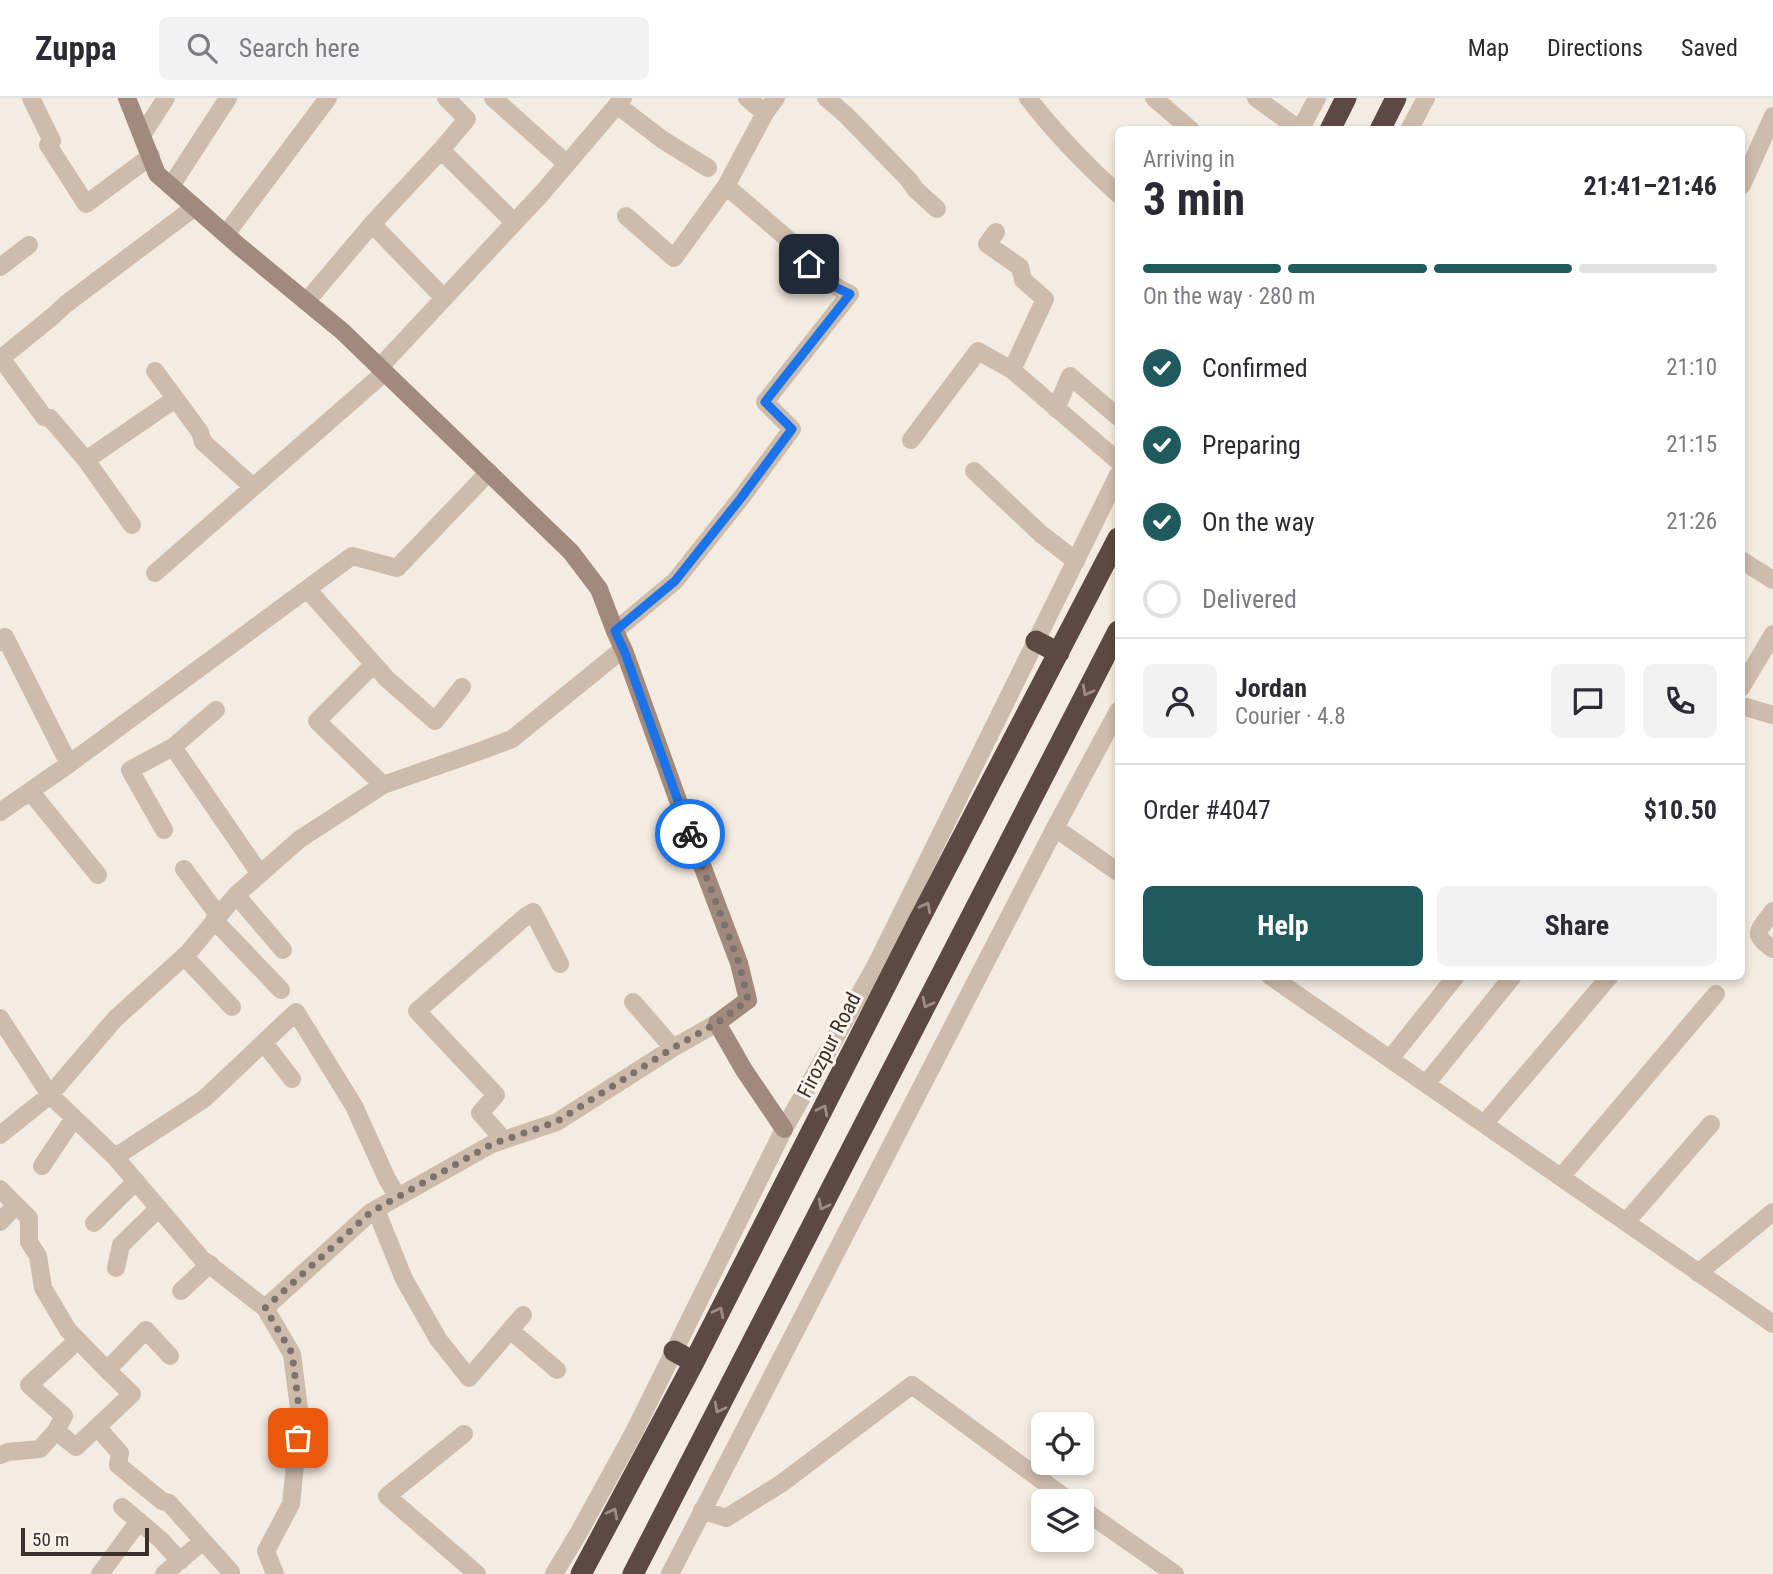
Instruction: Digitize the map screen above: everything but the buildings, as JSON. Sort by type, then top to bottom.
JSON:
[{"type":"highway","points":[[1332,126],[1346,98]]},
{"type":"highway","points":[[1382,126],[1396,98]]},
{"type":"highway","name":"Firozpur Road","points":[[581,1574],[694,1362],[1115,544]]},
{"type":"highway","points":[[633,1574],[1115,637]]},
{"type":"highway","points":[[1036,641],[1059,653]]},
{"type":"highway","points":[[674,1351],[694,1362]]},
{"type":"street","points":[[31,98],[52,141],[48,145],[86,204],[151,156]]},
{"type":"street","points":[[127,98],[157,173],[342,331],[570,552],[599,589],[624,649],[739,963],[748,1000],[717,1023],[556,1122],[492,1144],[376,1210],[265,1308]]},
{"type":"street","points":[[142,135],[166,98]]},
{"type":"street","points":[[171,186],[228,98]]},
{"type":"street","points":[[226,234],[328,98]]},
{"type":"street","points":[[306,302],[467,119],[446,98]]},
{"type":"street","points":[[493,98],[566,164]]},
{"type":"street","points":[[626,216],[674,258],[726,186],[771,105],[747,98]]},
{"type":"street","points":[[826,98],[846,115],[937,209]]},
{"type":"street","points":[[1028,98],[1074,153],[1115,191]]},
{"type":"street","points":[[1154,98],[1186,126]]},
{"type":"street","points":[[1256,98],[1294,126]]},
{"type":"street","points":[[1302,126],[1317,98]]},
{"type":"street","points":[[1411,126],[1426,98]]},
{"type":"street","points":[[155,573],[382,370],[620,101],[663,140],[708,168]]},
{"type":"street","points":[[1745,178],[1773,116]]},
{"type":"street","points":[[441,150],[514,222]]},
{"type":"street","points":[[615,631],[675,581],[792,429],[765,402],[850,294],[833,286],[799,254],[796,246],[726,186]]},
{"type":"street","points":[[132,525],[86,460],[50,418],[44,417],[1,358],[66,304],[195,207]]},
{"type":"street","points":[[372,224],[444,298]]},
{"type":"street","points":[[996,232],[988,244],[1020,267],[1023,280],[1045,299],[1012,370]]},
{"type":"street","points":[[0,267],[29,245]]},
{"type":"street","points":[[911,440],[978,351],[1012,370],[1115,458]]},
{"type":"street","points":[[155,371],[200,432],[203,442],[253,487]]},
{"type":"street","points":[[1056,409],[1070,376],[1115,414]]},
{"type":"street","points":[[86,460],[175,398]]},
{"type":"street","points":[[974,471],[1041,534],[1076,561]]},
{"type":"street","points":[[0,811],[69,764],[352,556],[397,568],[489,472]]},
{"type":"street","points":[[554,1574],[634,1432],[784,1129],[876,965],[1115,481]]},
{"type":"street","points":[[1745,562],[1773,580]]},
{"type":"street","points":[[307,589],[387,679],[435,721],[462,687]]},
{"type":"street","points":[[1745,681],[1773,634]]},
{"type":"street","points":[[2,636],[69,764]]},
{"type":"street","points":[[0,1135],[50,1095],[115,1019],[184,957],[236,895],[300,839],[383,785],[512,739],[624,649]]},
{"type":"street","points":[[374,664],[317,720],[383,785]]},
{"type":"street","points":[[1745,706],[1773,715]]},
{"type":"street","points":[[164,830],[130,771],[173,747],[216,710]]},
{"type":"street","points":[[670,1574],[1055,828],[1112,741]]},
{"type":"street","points":[[173,747],[260,874]]},
{"type":"street","points":[[30,790],[98,875]]},
{"type":"street","points":[[1055,828],[1115,870]]},
{"type":"street","points":[[184,869],[216,918],[281,990]]},
{"type":"street","points":[[236,895],[284,950]]},
{"type":"street","points":[[1773,911],[1758,936],[1773,948]]},
{"type":"street","points":[[504,1140],[480,1113],[496,1095],[417,1011],[533,912],[560,964]]},
{"type":"street","points":[[184,957],[232,1007]]},
{"type":"street","points":[[1276,980],[1773,1324]]},
{"type":"street","points":[[1390,1059],[1453,980]]},
{"type":"street","points":[[1426,1084],[1510,980]]},
{"type":"street","points":[[1484,1124],[1607,980]]},
{"type":"street","points":[[1561,1177],[1716,995]]},
{"type":"street","points":[[633,1002],[673,1048]]},
{"type":"street","points":[[115,1157],[204,1099],[296,1012],[354,1106],[398,1197]]},
{"type":"street","points":[[0,1018],[50,1095],[115,1157],[202,1259],[265,1308],[292,1353],[300,1416],[291,1504],[266,1551],[275,1574]]},
{"type":"street","points":[[717,1023],[744,1070],[784,1129]]},
{"type":"street","points":[[264,1043],[292,1079]]},
{"type":"street","points":[[42,1166],[74,1118]]},
{"type":"street","points":[[1626,1222],[1711,1124]]},
{"type":"street","points":[[94,1223],[136,1181]]},
{"type":"street","points":[[0,1189],[29,1218],[29,1242],[38,1256],[43,1288],[68,1330],[132,1394],[76,1447],[56,1431]]},
{"type":"street","points":[[0,1222],[16,1205]]},
{"type":"street","points":[[116,1268],[121,1245],[159,1208]]},
{"type":"street","points":[[376,1210],[404,1279],[438,1339],[470,1378],[523,1315]]},
{"type":"street","points":[[1698,1273],[1773,1212]]},
{"type":"street","points":[[181,1291],[210,1264]]},
{"type":"street","points":[[107,1370],[146,1330],[170,1356]]},
{"type":"street","points":[[509,1330],[557,1370]]},
{"type":"street","points":[[0,1455],[40,1449],[56,1431],[64,1416],[29,1385],[78,1340]]},
{"type":"street","points":[[702,1510],[726,1518],[782,1483],[912,1385],[1053,1489]]},
{"type":"street","points":[[97,1427],[120,1453],[118,1465],[162,1501],[169,1503],[231,1572]]},
{"type":"street","points":[[464,1434],[387,1496],[477,1574]]},
{"type":"street","points":[[122,1507],[161,1540],[180,1561]]},
{"type":"street","points":[[1094,1517],[1175,1574]]},
{"type":"street","points":[[100,1574],[139,1521]]},
{"type":"street","points":[[164,1574],[203,1541]]},
{"type":"way so far","points":[[298,1438],[300,1416],[292,1353],[265,1308],[371,1212],[492,1144],[556,1122],[717,1023],[748,1000],[739,963],[690,834]]},
{"type":"route","points":[[690,834],[615,631],[675,581],[792,429],[765,402],[850,294],[833,286],[809,264]]}]
